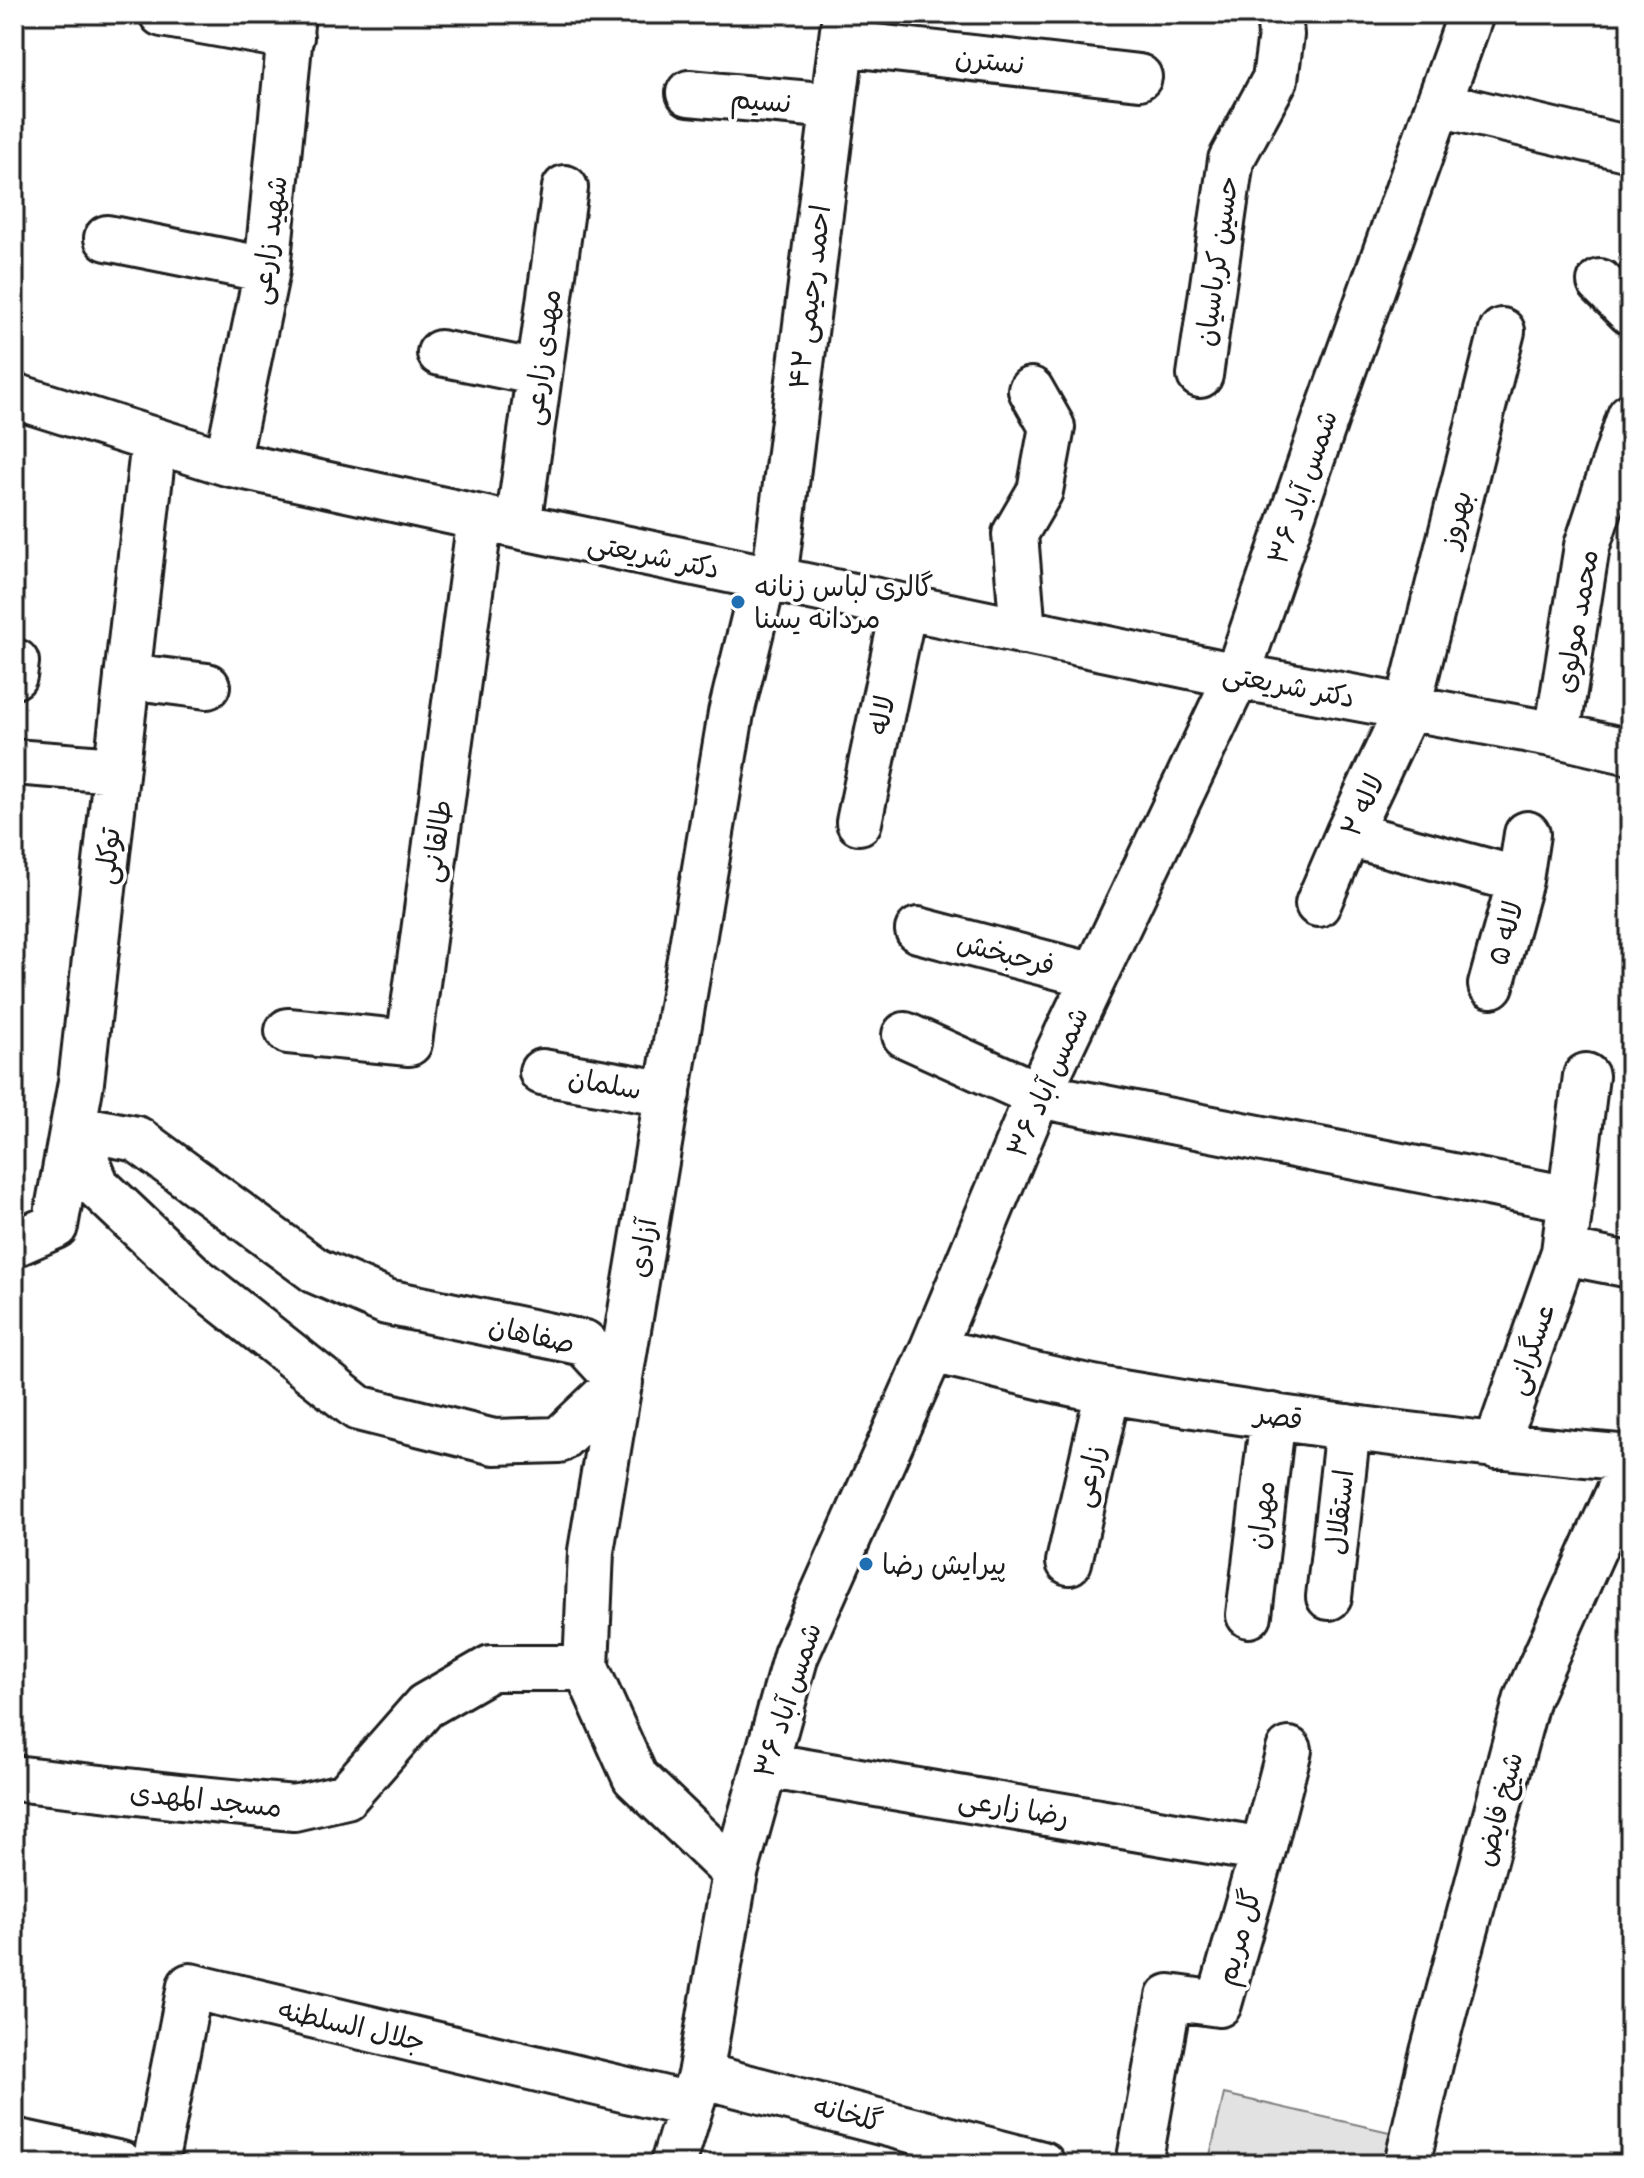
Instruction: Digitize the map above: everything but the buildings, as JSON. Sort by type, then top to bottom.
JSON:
[{"type":"street","points":[[162,14],[291,26]]},
{"type":"street","name":"حسین کرباسیان","points":[[1200,375],[1231,160],[1275,79],[1281,35],[1279,14]]},
{"type":"street","name":"شمس آباد ۳۶","points":[[673,2164],[695,2090],[735,1873],[796,1655],[932,1350],[1038,1095],[1237,676],[1471,14]]},
{"type":"street","name":"شهید زارعی","points":[[227,463],[267,270],[291,26]]},
{"type":"street","name":"نسترن","points":[[843,28],[1139,77]]},
{"type":"street","name":"۴۲ احمد رحیمی","points":[[769,579],[843,28]]},
{"type":"street","name":"نسیم","points":[[689,93],[833,106]]},
{"type":"street","points":[[1439,104],[1630,149]]},
{"type":"street","name":"مهدی زارعی","points":[[499,522],[539,373],[565,188]]},
{"type":"street","points":[[107,238],[267,270]]},
{"type":"street","name":"بهروز","points":[[1408,707],[1502,331]]},
{"type":"street","points":[[440,353],[539,373]]},
{"type":"street","points":[[1023,632],[1015,534],[1040,491],[1052,427],[1031,390]]},
{"type":"street","name":"دکتر شریعتی","points":[[14,396],[227,463],[1023,632],[1237,676],[1557,735],[1630,752]]},
{"type":"street","name":"محمد مولوی","points":[[1557,735],[1587,546],[1630,416]]},
{"type":"street","name":"توکلی","points":[[14,1244],[55,1226],[81,1082],[154,441]]},
{"type":"street","name":"طالقانی","points":[[288,1031],[409,1043],[499,522]]},
{"type":"street","name":"آزادی","points":[[735,1873],[635,1777],[586,1668],[591,1551],[731,713],[769,579]]},
{"type":"street","name":"لاله","points":[[859,822],[904,607]]},
{"type":"street","points":[[127,676],[207,686]]},
{"type":"street","name":"لاله ۲","points":[[1318,904],[1408,707]]},
{"type":"street","points":[[14,762],[116,770]]},
{"type":"street","points":[[1348,834],[1520,880]]},
{"type":"street","name":"لاله ۵","points":[[1491,985],[1520,880],[1527,834]]},
{"type":"street","name":"فرحبخش","points":[[918,930],[1094,976]]},
{"type":"street","points":[[905,1035],[1038,1095],[1570,1199]]},
{"type":"street","name":"سلمان","points":[[542,1072],[668,1094]]},
{"type":"street","name":"عسگرانی","points":[[1496,1446],[1564,1252],[1586,1076]]},
{"type":"street","points":[[73,1127],[97,1186],[194,1278],[358,1408],[494,1442],[559,1440],[620,1382]]},
{"type":"street","name":"صفاهان","points":[[73,1127],[137,1139],[316,1271],[387,1302],[584,1343],[620,1382]]},
{"type":"street","points":[[1564,1252],[1630,1265]]},
{"type":"street","name":"قصر","points":[[932,1350],[1108,1391],[1496,1446],[1630,1458]]},
{"type":"street","name":"زارعی","points":[[1069,1562],[1108,1391]]},
{"type":"street","name":"مهران","points":[[1249,1615],[1273,1416]]},
{"type":"street","name":"استقلال","points":[[1329,1597],[1348,1427]]},
{"type":"street","name":"شیخ فایض","points":[[1407,2164],[1431,2060],[1527,1698],[1630,1467]]},
{"type":"street","name":"مسجد المهدی","points":[[14,1778],[294,1808],[346,1796],[425,1706],[491,1668],[586,1668]]},
{"type":"street","name":"گل مریم","points":[[1139,2164],[1169,1997],[1219,2004],[1289,1750]]},
{"type":"street","name":"رضا زارعی","points":[[765,1765],[1263,1850]]},
{"type":"street","name":"جلال السلطنه","points":[[155,2164],[190,1986],[695,2090]]},
{"type":"street","name":"گلخانه","points":[[695,2090],[1042,2164]]},
{"type":"street","points":[[14,2141],[121,2164]]},
{"type":"shaded area","points":[[1224,2094],[1398,2134],[1391,2164],[1208,2164]]},
{"type":"place","name":"گالری لباس زنانه مردانه یسنا","points":[[738,602]]},
{"type":"place","name":"پیرایش رضا","points":[[866,1564]]}]
